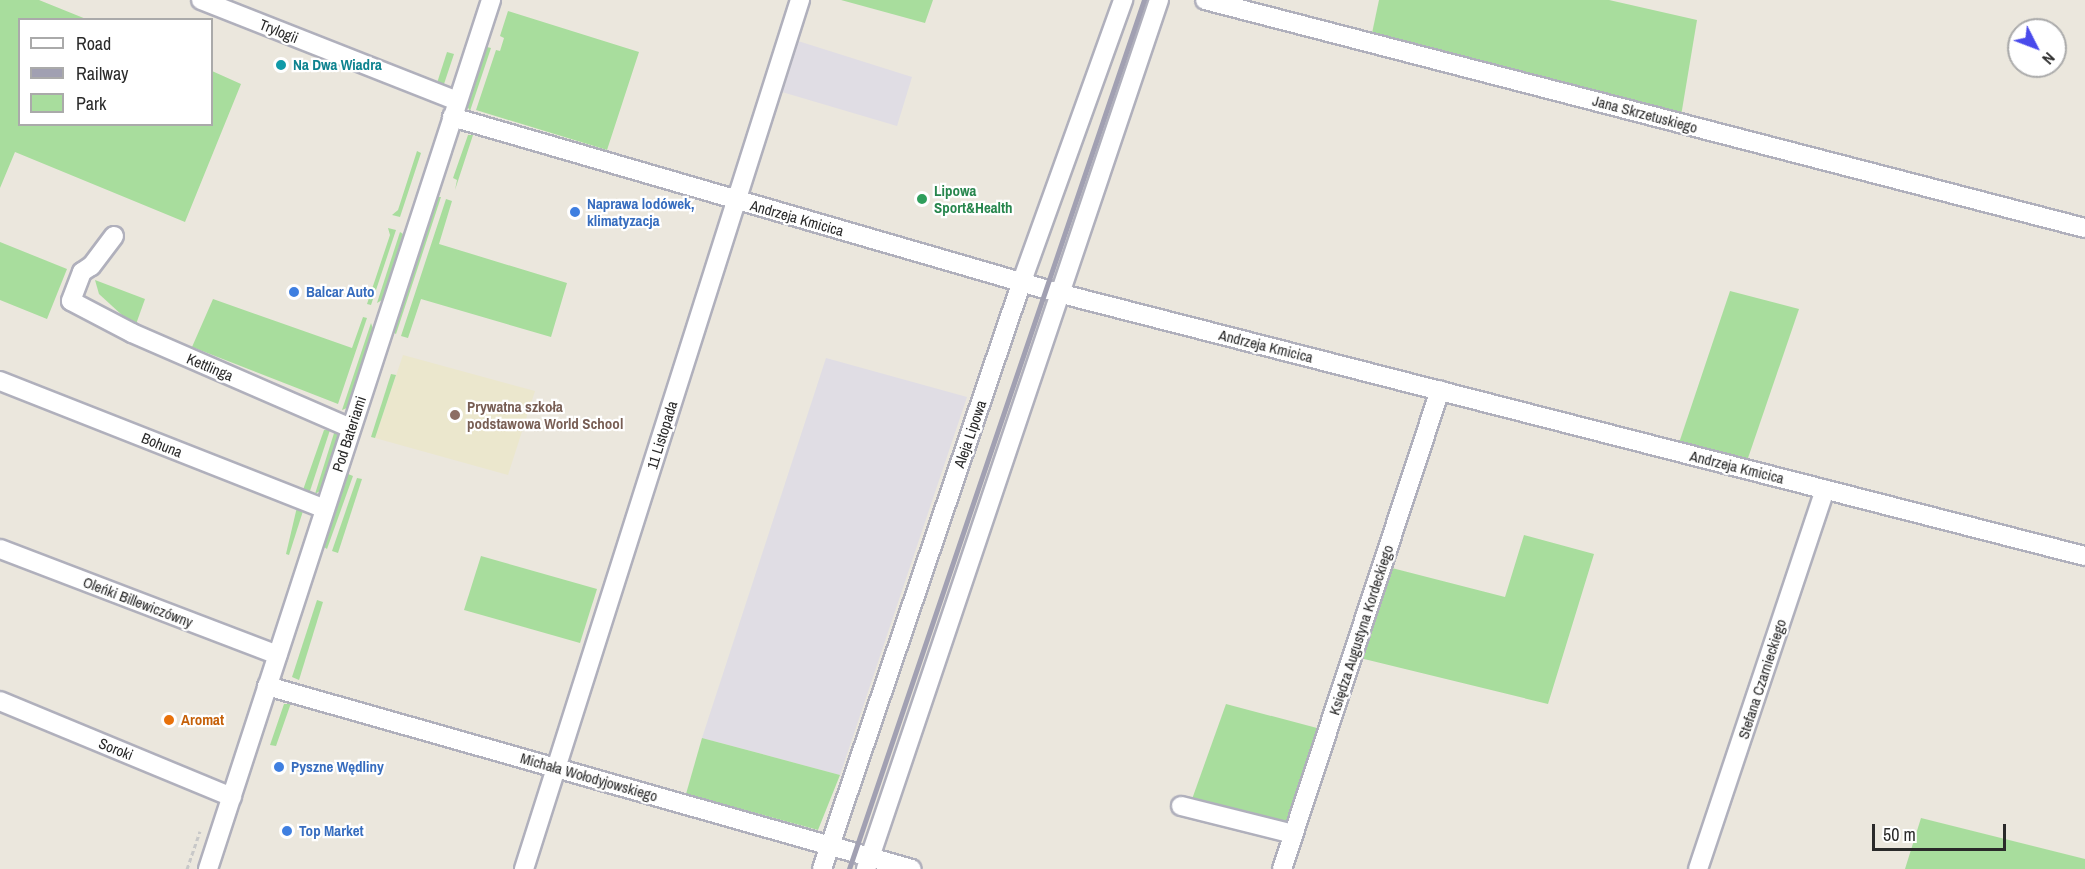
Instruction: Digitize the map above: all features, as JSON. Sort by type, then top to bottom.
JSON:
[{"type":"street","name":"Trylogii","points":[[201,0],[455,109]]},
{"type":"street","name":"Pod Bateriami","points":[[208,869],[490,0]]},
{"type":"street","name":"11 Listopada","points":[[524,869],[558,768],[800,0]]},
{"type":"street","name":"Aleja Lipowa","points":[[822,869],[1022,281],[1123,0]]},
{"type":"street","points":[[868,863],[1062,294],[1159,0]]},
{"type":"street","name":"Jana Skrzetuskiego","points":[[1205,0],[2085,228]]},
{"type":"street","name":"Andrzeja Kmicica","points":[[455,109],[735,201],[1062,294],[2085,556]]},
{"type":"street","name":"Kettlinga","points":[[114,236],[91,266],[82,273],[71,301],[132,333],[351,428]]},
{"type":"street","name":"Bohuna","points":[[0,381],[325,509]]},
{"type":"street","name":"Księdza Augustyna Kordeckiego","points":[[1282,869],[1440,390]]},
{"type":"street","name":"Stefana Czarnieckiego","points":[[1698,869],[1825,490]]},
{"type":"street","name":"Oleńki Billewiczówny","points":[[0,549],[277,655]]},
{"type":"street","name":"Michała Wołodyjowskiego","points":[[267,686],[831,845],[868,863],[912,869]]},
{"type":"street","name":"Soroki","points":[[0,701],[232,797]]},
{"type":"street","points":[[1181,806],[1293,834]]},
{"type":"shaded area","points":[[798,41],[912,77],[897,126],[782,92]]},
{"type":"shaded area","name":"Prywatna szkoła podstawowa World School","points":[[403,355],[535,391],[508,475],[375,438]]},
{"type":"shaded area","points":[[826,358],[967,397],[840,775],[702,738]]},
{"type":"green space","points":[[0,0],[39,0],[84,18],[18,18],[18,126],[213,126],[213,71],[241,84],[185,222],[15,152],[0,188]]},
{"type":"green space","points":[[841,0],[933,0],[925,23]]},
{"type":"green space","points":[[1379,0],[1609,0],[1697,20],[1681,116],[1371,38]]},
{"type":"green space","points":[[508,11],[639,52],[607,150],[476,110],[496,50],[500,51],[504,38],[500,36]]},
{"type":"green space","points":[[487,47],[491,48],[470,111],[467,106]]},
{"type":"green space","points":[[447,52],[454,54],[443,87],[437,83]]},
{"type":"green space","points":[[468,135],[473,135],[455,190],[457,180],[453,178]]},
{"type":"green space","points":[[417,151],[421,153],[400,217],[392,215],[398,210]]},
{"type":"green space","points":[[437,197],[441,197],[396,334],[394,333]]},
{"type":"green space","points":[[446,199],[452,201],[439,244],[567,283],[551,337],[421,299],[408,338],[401,336]]},
{"type":"green space","points":[[388,228],[396,230],[371,305],[367,304],[390,235]]},
{"type":"green space","points":[[400,232],[403,234],[382,300],[377,303]]},
{"type":"green space","points":[[0,242],[67,269],[47,319],[0,300]]},
{"type":"green space","points":[[95,280],[145,299],[135,327],[99,294]]},
{"type":"green space","points":[[1730,291],[1799,309],[1747,461],[1679,443]]},
{"type":"green space","points":[[213,299],[352,348],[363,317],[367,318],[338,404],[192,347]]},
{"type":"green space","points":[[371,323],[373,329],[347,408],[342,410]]},
{"type":"green space","points":[[391,374],[396,375],[375,438],[371,437]]},
{"type":"green space","points":[[324,430],[330,430],[310,491],[303,490]]},
{"type":"green space","points":[[335,430],[338,437],[320,491],[315,494]]},
{"type":"green space","points":[[348,474],[353,476],[327,549],[324,547]]},
{"type":"green space","points":[[357,478],[362,479],[338,553],[332,551]]},
{"type":"green space","points":[[297,507],[303,511],[289,555],[286,554]]},
{"type":"green space","points":[[1524,535],[1594,554],[1548,704],[1360,658],[1388,567],[1505,597]]},
{"type":"green space","points":[[481,556],[597,589],[580,643],[464,610]]},
{"type":"green space","points":[[317,600],[323,602],[299,680],[292,677]]},
{"type":"green space","points":[[291,699],[295,699],[294,704],[291,703],[276,746],[270,745],[284,704],[289,704]]},
{"type":"green space","points":[[1226,704],[1317,728],[1285,825],[1191,802]]},
{"type":"green space","points":[[702,738],[840,775],[818,830],[686,794]]},
{"type":"green space","points":[[1921,818],[2085,859],[2085,869],[1905,869]]},
{"type":"railway","points":[[849,869],[1144,0]]},
{"type":"place","name":"Na Dwa Wiadra","points":[[281,65]]},
{"type":"place","name":"Lipowa Sport&Health","points":[[922,199]]},
{"type":"place","name":"Naprawa lodówek, klimatyzacja","points":[[575,212]]},
{"type":"place","name":"Balcar Auto","points":[[294,292]]},
{"type":"place","name":"Prywatna szkoła podstawowa World School","points":[[455,415]]},
{"type":"place","name":"Aromat","points":[[169,720]]},
{"type":"place","name":"Pyszne Wędliny","points":[[279,767]]},
{"type":"place","name":"Top Market","points":[[287,831]]}]
